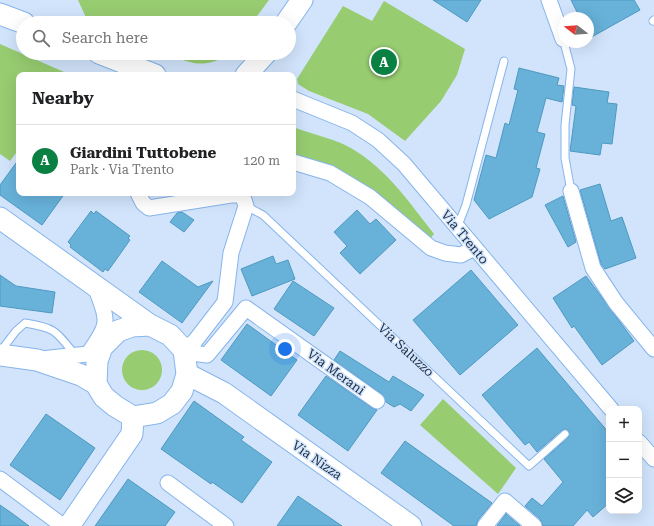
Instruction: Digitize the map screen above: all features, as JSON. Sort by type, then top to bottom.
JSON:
[{"type":"main road","points":[[291,16],[302,0]]},
{"type":"main road","points":[[0,14],[16,20]]},
{"type":"main road","points":[[117,60],[147,72]]},
{"type":"main road","points":[[250,72],[260,60]]},
{"type":"main road","points":[[0,218],[150,325],[170,335],[185,358],[182,391],[172,404],[157,413],[134,417],[115,406],[104,397],[96,384],[81,375],[37,360],[0,353]]},
{"type":"main road","points":[[96,384],[97,361],[88,352],[118,331],[132,326],[150,325]]},
{"type":"main road","name":"Via Nizza","points":[[185,358],[224,394],[411,526]]},
{"type":"main road","points":[[69,526],[132,434],[134,417]]},
{"type":"street","points":[[549,0],[558,25]]},
{"type":"street","name":"Via Trento","points":[[296,100],[352,123],[378,140],[404,164],[608,406]]},
{"type":"street","points":[[296,163],[330,173],[370,197],[431,248],[445,253],[461,255],[474,248]]},
{"type":"street","points":[[570,191],[593,268],[616,303],[654,349]]},
{"type":"street","points":[[140,196],[143,203],[149,208],[225,196]]},
{"type":"street","points":[[185,358],[195,341],[225,302],[231,253],[243,201],[233,196]]},
{"type":"street","points":[[102,291],[121,326],[118,331]]},
{"type":"street","points":[[37,360],[88,352],[103,333],[106,320],[102,291]]},
{"type":"street","name":"Via Merani","points":[[185,358],[207,355],[246,308],[377,401]]},
{"type":"street","points":[[642,445],[654,459]]},
{"type":"street","points":[[0,479],[63,526]]},
{"type":"street","points":[[168,483],[226,526]]},
{"type":"street","points":[[485,526],[505,501],[534,526]]},
{"type":"lane","points":[[566,48],[571,69],[565,125],[565,158],[570,191]]},
{"type":"lane","points":[[457,228],[466,205],[504,61]]},
{"type":"lane","name":"Via Saluzzo","points":[[243,201],[263,215],[529,466],[565,434]]},
{"type":"lane","points":[[0,353],[16,331],[25,323],[47,326],[88,352]]},
{"type":"green space","points":[[78,0],[269,0],[257,16],[85,16]]},
{"type":"green space","points":[[384,1],[465,49],[457,75],[441,101],[405,141],[368,114],[309,91],[298,84],[297,79],[343,6],[372,21]]},
{"type":"green space","points":[[0,44],[16,51],[16,60],[37,60],[64,72],[16,72],[16,153],[10,161],[0,154]]},
{"type":"green space","points":[[182,60],[218,60],[198,64]]},
{"type":"green space","points":[[296,128],[343,144],[370,161],[394,184],[434,234],[430,239],[332,167],[296,155]]},
{"type":"green space","points":[[146,350],[153,353],[159,359],[162,370],[161,378],[153,387],[146,390],[138,390],[131,387],[123,378],[122,366],[125,359],[134,351]]},
{"type":"green space","points":[[443,399],[516,468],[498,494],[420,425]]},
{"type":"building","points":[[433,0],[481,0],[467,22]]},
{"type":"building","points":[[571,0],[634,0],[640,10],[594,36],[594,12],[577,12]]},
{"type":"building","points":[[519,68],[559,78],[557,85],[564,86],[562,102],[546,98],[537,132],[545,134],[536,168],[540,169],[532,197],[489,219],[474,200],[486,155],[496,158],[505,123],[509,125],[518,90],[514,89]]},
{"type":"building","points":[[574,87],[609,92],[607,103],[617,104],[612,144],[602,143],[600,155],[570,151],[576,106],[572,105]]},
{"type":"building","points":[[16,163],[16,196],[63,196],[42,225],[0,195],[0,185]]},
{"type":"building","points":[[600,184],[611,221],[622,217],[636,258],[605,269],[601,264],[580,190]]},
{"type":"building","points":[[563,196],[576,242],[568,247],[545,205]]},
{"type":"building","points":[[357,210],[370,224],[376,219],[396,240],[360,274],[340,253],[347,246],[334,232]]},
{"type":"building","points":[[91,211],[94,214],[96,211],[130,236],[128,238],[130,240],[108,271],[105,269],[103,272],[70,247],[71,245],[68,242]]},
{"type":"building","points":[[182,212],[194,220],[184,232],[170,222],[177,213]]},
{"type":"building","points":[[273,256],[276,264],[288,260],[295,279],[252,296],[241,269]]},
{"type":"building","points":[[162,261],[198,287],[213,281],[182,323],[139,292]]},
{"type":"building","points":[[471,270],[518,325],[460,375],[413,320]]},
{"type":"building","points":[[0,275],[16,286],[55,292],[52,313],[0,306]]},
{"type":"building","points":[[586,276],[634,341],[602,365],[574,326],[572,328],[553,298]]},
{"type":"building","points":[[293,281],[334,308],[314,336],[274,309]]},
{"type":"building","points":[[247,324],[297,360],[271,396],[221,360]]},
{"type":"building","points":[[537,348],[606,429],[606,506],[593,517],[587,510],[573,526],[543,526],[540,519],[525,506],[532,498],[542,506],[563,482],[544,459],[568,438],[569,431],[566,429],[562,430],[537,452],[529,442],[525,445],[482,395]]},
{"type":"building","points":[[340,351],[389,382],[393,376],[424,395],[411,411],[400,404],[394,407],[386,402],[382,394],[334,360]]},
{"type":"building","points":[[326,376],[377,410],[348,451],[298,415]]},
{"type":"building","points":[[194,401],[244,437],[241,440],[272,462],[242,503],[212,482],[211,484],[161,449]]},
{"type":"building","points":[[46,414],[95,448],[60,500],[10,465]]},
{"type":"building","points":[[405,441],[492,503],[478,520],[476,526],[454,526],[381,473]]},
{"type":"building","points":[[128,479],[175,512],[165,526],[95,526]]},
{"type":"building","points":[[298,496],[342,526],[277,526]]},
{"type":"building","points":[[0,505],[13,514],[29,526],[0,526]]},
{"type":"building","points":[[506,514],[520,526],[497,526]]},
{"type":"place","name":"Giardini Tuttobene","points":[[384,62]]}]
